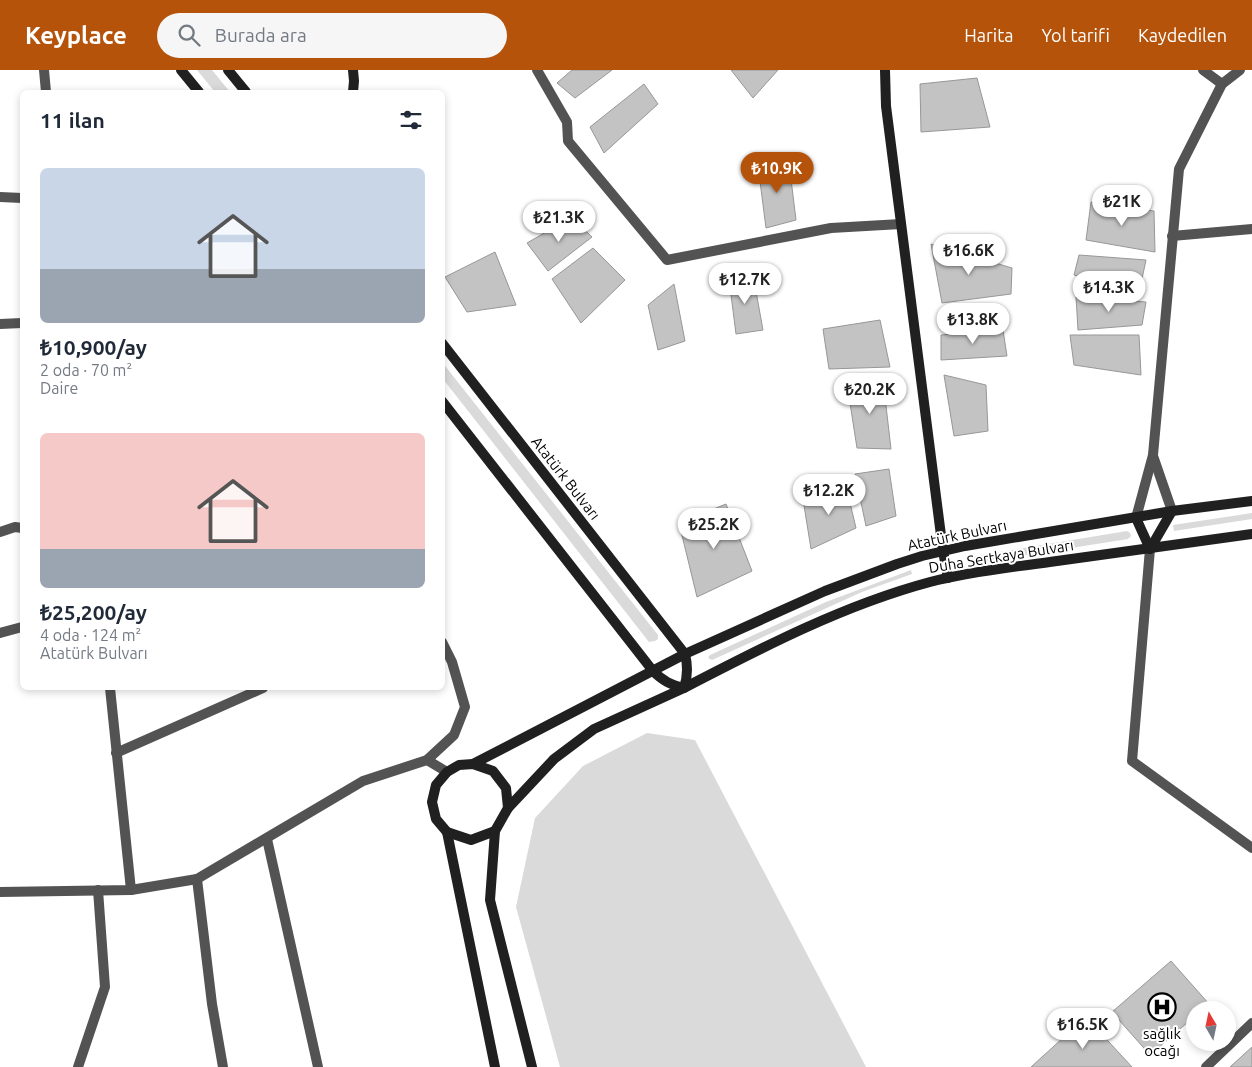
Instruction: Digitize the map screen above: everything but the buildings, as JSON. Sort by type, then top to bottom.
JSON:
[{"type":"main road","points":[[181,70],[197,90]]},
{"type":"main road","points":[[228,70],[244,90]]},
{"type":"main road","points":[[353,70],[353,90]]},
{"type":"main road","points":[[886,70],[886,106],[948,578]]},
{"type":"main road","name":"Atatürk Bulvarı","points":[[445,347],[685,654]]},
{"type":"main road","points":[[445,405],[653,671],[664,682],[684,688],[687,677],[685,654]]},
{"type":"main road","name":"Atatürk Bulvarı","points":[[474,764],[685,654],[825,591],[897,564],[943,551],[1172,512],[1252,501]]},
{"type":"main road","points":[[1150,549],[1172,512]]},
{"type":"main road","points":[[1136,518],[1150,549]]},
{"type":"main road","name":"Duha Sertkaya Bulvarı","points":[[508,808],[554,759],[594,729],[684,688],[792,634],[882,597],[948,578],[1252,534]]},
{"type":"main road","points":[[495,1067],[447,832],[436,819],[432,802],[436,786],[446,772],[459,765],[474,764],[493,771],[506,788],[508,808],[495,831],[490,900],[532,1067]]},
{"type":"main road","points":[[447,832],[471,840],[495,831]]},
{"type":"street","points":[[44,70],[46,90]]},
{"type":"street","points":[[537,70],[567,122],[568,141],[668,260],[831,228],[902,224]]},
{"type":"street","points":[[1203,70],[1222,84]]},
{"type":"street","points":[[1136,518],[1153,455],[1179,169],[1222,84],[1240,70]]},
{"type":"street","points":[[0,197],[20,198]]},
{"type":"street","points":[[1172,236],[1252,229]]},
{"type":"street","points":[[0,324],[20,323]]},
{"type":"street","points":[[1153,455],[1172,512]]},
{"type":"street","points":[[0,532],[20,528]]},
{"type":"street","points":[[1150,549],[1132,761],[1252,848]]},
{"type":"street","points":[[0,633],[20,628]]},
{"type":"street","points":[[0,892],[130,890],[197,878],[364,781],[427,760],[454,735],[465,707],[452,662],[445,648]]},
{"type":"street","points":[[110,690],[130,890]]},
{"type":"street","points":[[116,753],[258,690]]},
{"type":"street","points":[[427,760],[446,772]]},
{"type":"street","points":[[266,839],[318,1067]]},
{"type":"street","points":[[197,878],[212,1004],[223,1067]]},
{"type":"street","points":[[78,1067],[105,987],[98,890]]},
{"type":"street","points":[[1206,1067],[1252,1023]]},
{"type":"shaded area","points":[[197,70],[212,70],[228,90],[213,90]]},
{"type":"shaded area","points":[[445,366],[658,635],[658,639],[649,642],[445,382]]},
{"type":"shaded area","points":[[1252,513],[1252,519],[1174,531],[1173,525]]},
{"type":"shaded area","points":[[1127,531],[1131,536],[1128,539],[970,564],[967,562],[969,557]]},
{"type":"shaded area","points":[[911,570],[912,574],[862,592],[712,660],[708,658],[710,655],[826,602]]},
{"type":"shaded area","points":[[647,733],[695,740],[866,1067],[560,1067],[516,907],[535,818],[583,766]]},
{"type":"place","name":"sağlık ocağı","points":[[1162,1007]]}]
